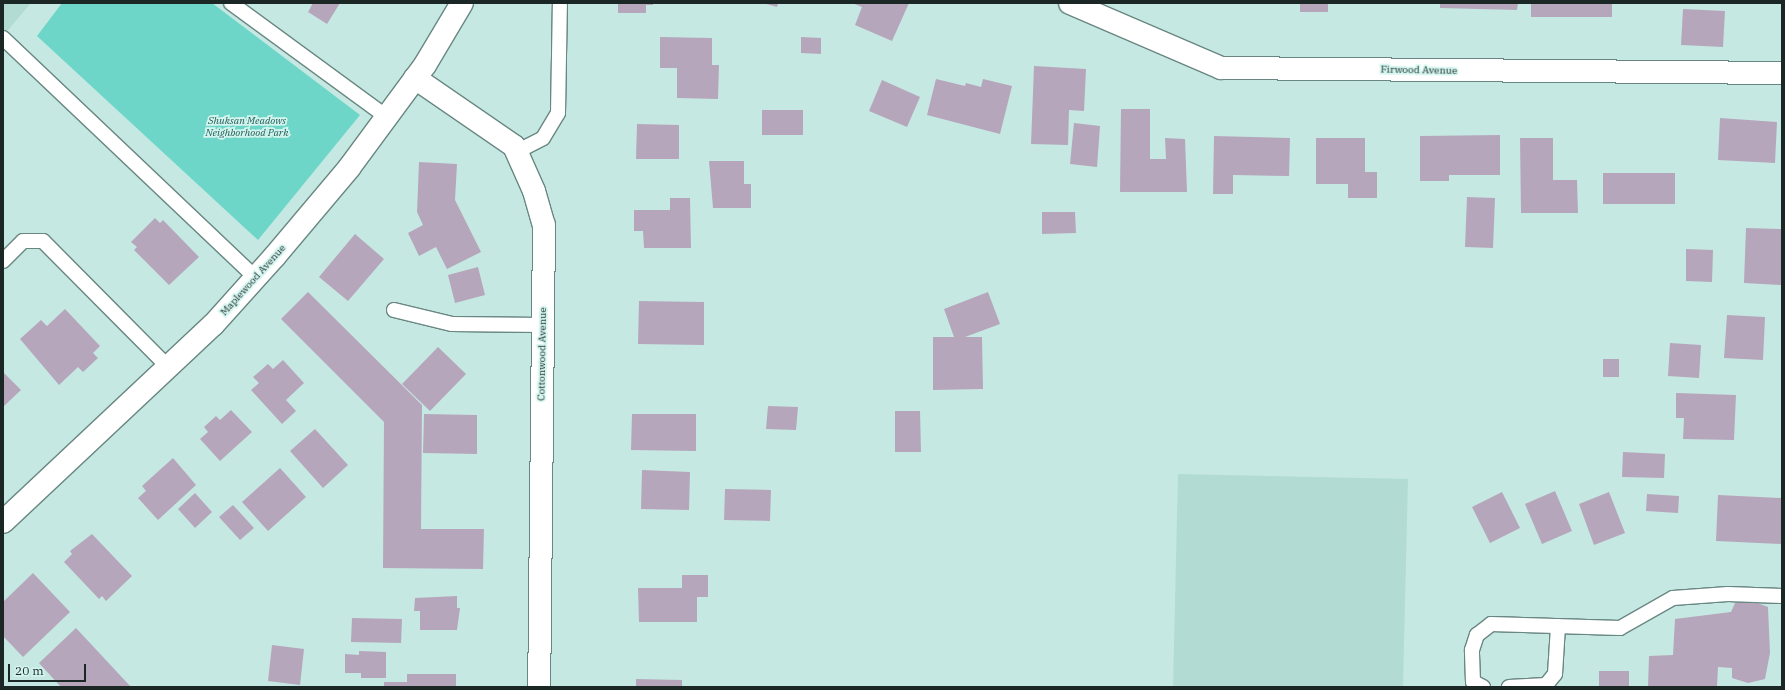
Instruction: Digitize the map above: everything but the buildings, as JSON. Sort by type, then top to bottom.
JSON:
[{"type":"street","name":"Maplewood Avenue","points":[[3,522],[168,366],[256,278],[349,168],[415,78],[462,3]]},
{"type":"street","name":"Firwood Avenue","points":[[1070,3],[1220,68],[1782,73]]},
{"type":"street","name":"Cottonwood Avenue","points":[[415,78],[514,146],[534,191],[544,225],[538,687]]},
{"type":"lane","points":[[231,3],[387,116]]},
{"type":"lane","points":[[516,152],[543,138],[553,127],[558,113],[560,3]]},
{"type":"lane","points":[[3,38],[256,278]]},
{"type":"lane","points":[[3,261],[23,240],[43,241],[168,366]]},
{"type":"lane","points":[[394,310],[452,324],[542,325]]},
{"type":"lane","points":[[1482,687],[1473,682],[1472,650],[1477,634],[1491,624],[1620,628],[1673,598],[1728,594],[1782,596]]},
{"type":"lane","points":[[1509,687],[1546,685],[1555,674],[1558,626]]},
{"type":"shaded area","points":[[3,3],[31,3],[3,36]]},
{"type":"shaded area","points":[[1178,474],[1408,479],[1403,687],[1173,687]]},
{"type":"green space","name":"Shuksan Meadows Neighborhood Park","points":[[62,3],[212,3],[360,115],[258,240],[37,36]]}]
